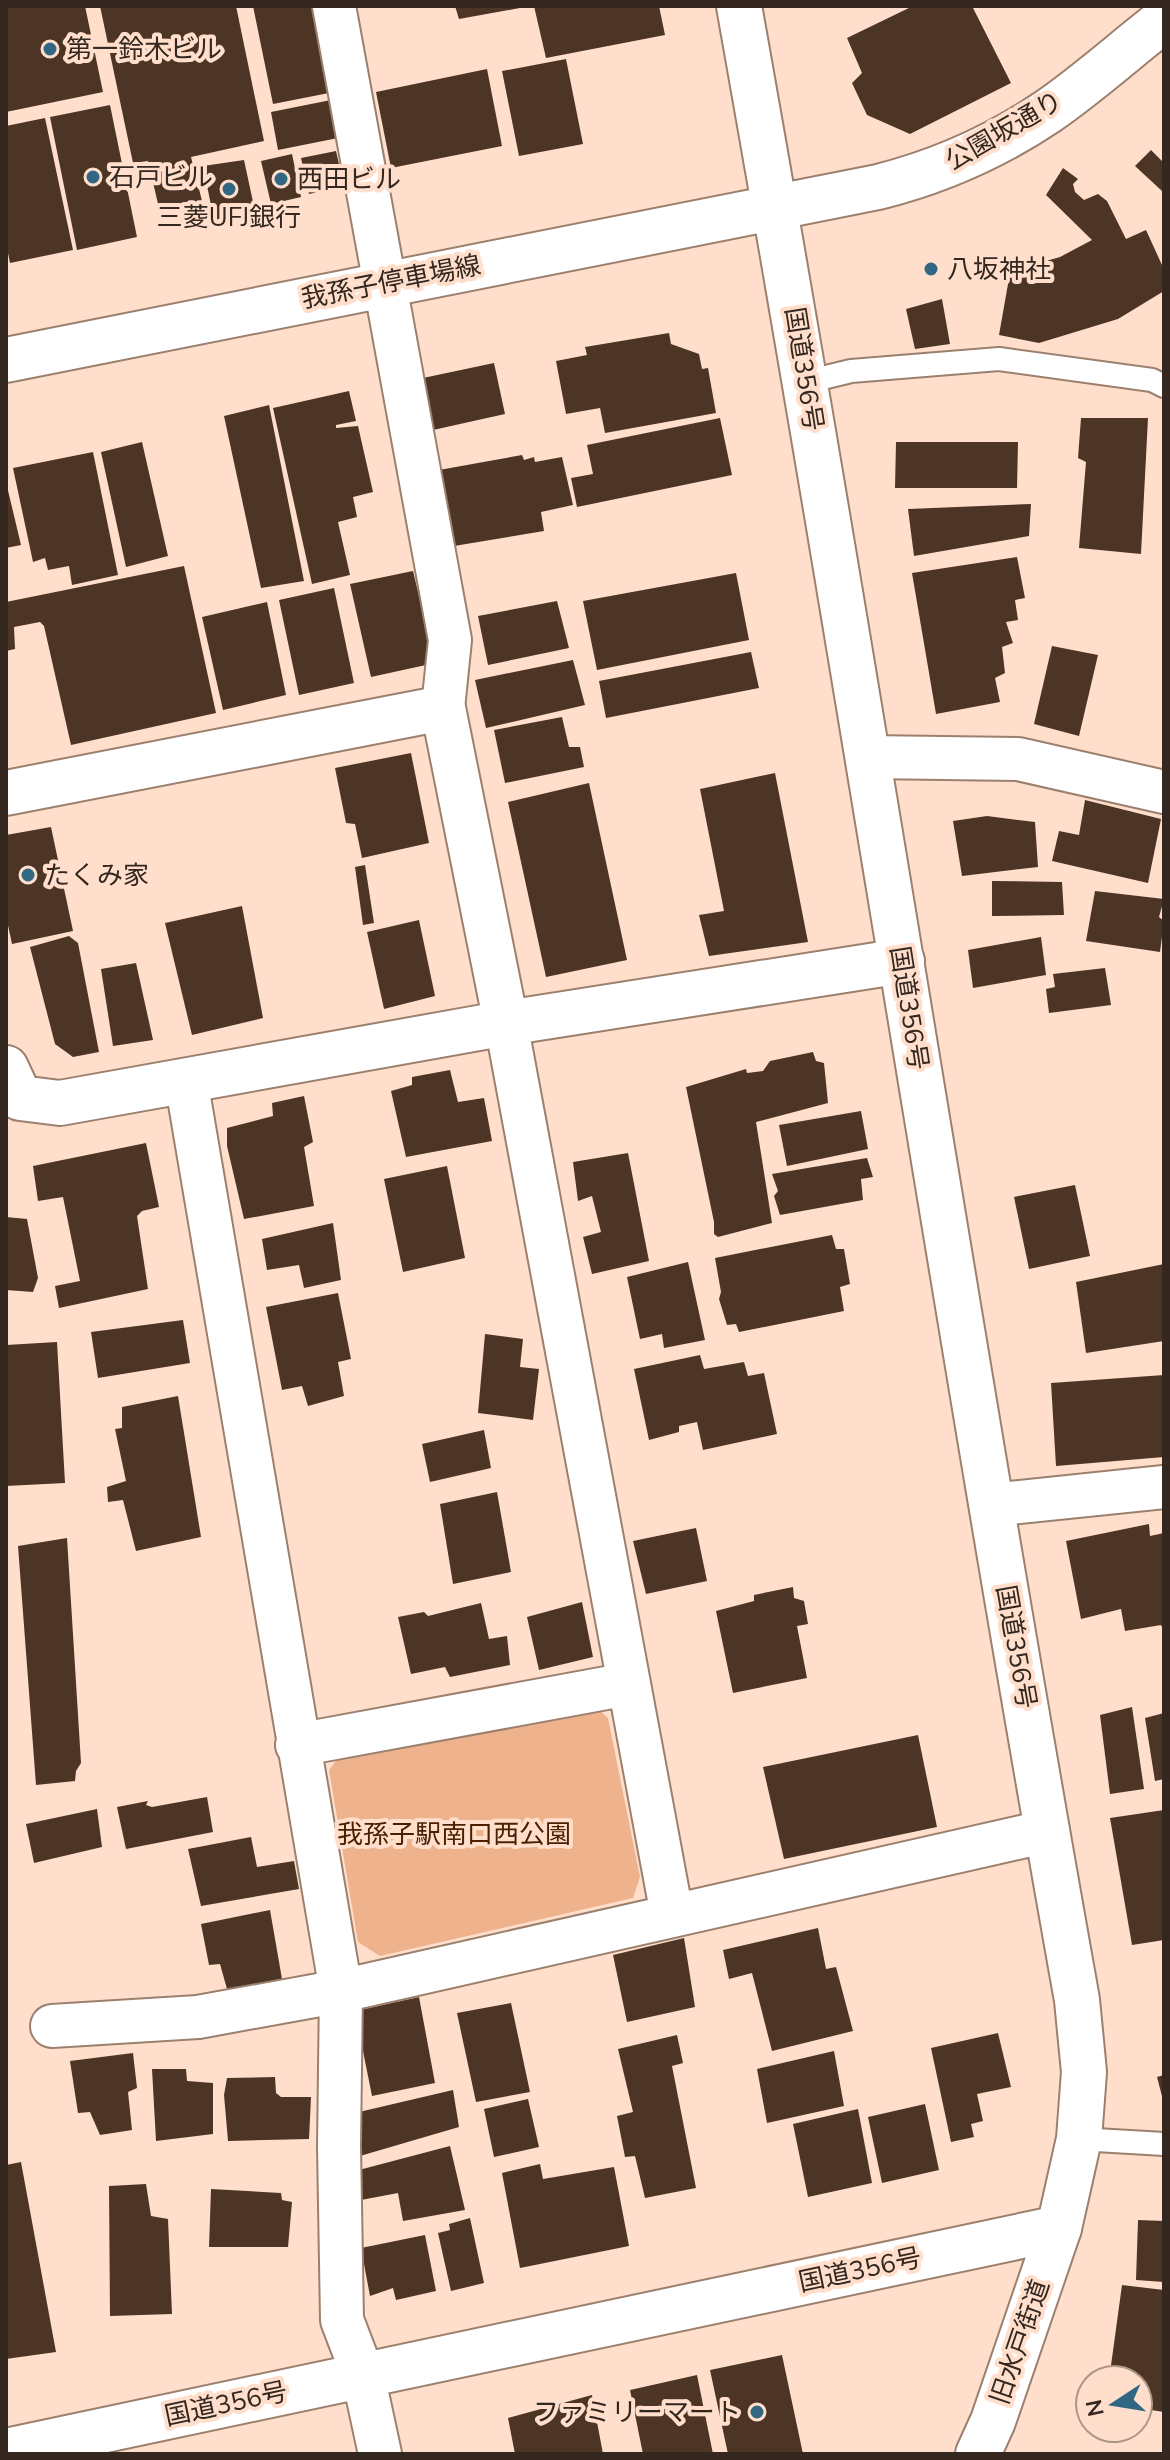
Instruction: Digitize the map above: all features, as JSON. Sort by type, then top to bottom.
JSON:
[{"type":"main road","name":"国道356号","points":[[6,2451],[1059,2228],[1079,2139],[1084,2072],[1077,2000],[991,1505],[806,382],[739,6]]},
{"type":"main road","name":"公園坂通り","points":[[776,207],[921,176],[982,150],[1048,111],[1164,20]]},
{"type":"main road","name":"我孫子停車場線","points":[[6,360],[776,207]]},
{"type":"main road","points":[[6,793],[443,708],[506,1023]]},
{"type":"main road","points":[[6,1068],[20,1098],[60,1103],[506,1023],[902,961]]},
{"type":"main road","name":"旧水戸街道","points":[[978,2454],[993,2421],[1059,2228]]},
{"type":"street","points":[[334,6],[450,640],[443,708]]},
{"type":"street","points":[[867,757],[1018,759],[1164,792]]},
{"type":"street","points":[[506,1023],[672,1915]]},
{"type":"street","points":[[186,1080],[341,1991],[339,2146],[342,2320],[363,2375],[380,2454]]},
{"type":"street","points":[[991,1505],[1164,1487]]},
{"type":"street","points":[[297,1745],[628,1684]]},
{"type":"street","points":[[52,2026],[198,2017],[341,1991],[1048,1831]]},
{"type":"lane","points":[[806,382],[851,371],[999,359],[1152,380],[1164,386]]},
{"type":"lane","points":[[1079,2139],[1164,2144]]},
{"type":"green space","name":"我孫子駅南口西公園","points":[[592,1704],[608,1718],[640,1877],[633,1898],[380,1956],[358,1942],[329,1770],[345,1749]]},
{"type":"building","name":"第一鈴木ビル","points":[[6,6],[85,6],[103,92],[6,112]]},
{"type":"building","points":[[100,6],[236,6],[264,141],[191,157],[205,213],[162,221],[148,161],[133,163]]},
{"type":"building","points":[[253,6],[317,6],[334,92],[273,104]]},
{"type":"building","points":[[455,6],[520,6],[520,8],[459,19]]},
{"type":"building","points":[[534,6],[659,6],[665,35],[546,58]]},
{"type":"building","points":[[913,6],[972,6],[1011,83],[910,134],[867,115],[852,83],[862,73],[847,38]]},
{"type":"building","points":[[566,59],[583,144],[519,156],[502,71]]},
{"type":"building","points":[[487,69],[502,146],[391,168],[376,92]]},
{"type":"building","points":[[336,99],[343,137],[278,150],[271,112]]},
{"type":"building","name":"石戸ビル","points":[[110,105],[137,237],[77,250],[50,117]]},
{"type":"building","points":[[45,118],[73,250],[10,263],[6,243],[6,126]]},
{"type":"building","points":[[1151,150],[1164,163],[1162,191],[1135,166]]},
{"type":"building","points":[[336,151],[344,186],[309,194],[301,158]]},
{"type":"building","name":"西田ビル","points":[[292,154],[301,197],[271,204],[261,161]]},
{"type":"building","name":"三菱UFJ銀行","points":[[244,160],[255,211],[214,220],[203,166]]},
{"type":"building","points":[[1063,168],[1078,179],[1073,184],[1075,192],[1084,200],[1098,194],[1107,201],[1126,239],[1146,230],[1164,265],[1164,291],[1118,319],[1039,343],[999,335],[1011,267],[1060,257],[1092,240],[1046,195]]},
{"type":"building","points":[[942,299],[950,344],[915,349],[906,309]]},
{"type":"building","points":[[669,333],[671,344],[699,354],[702,369],[708,368],[716,413],[605,433],[600,408],[566,414],[556,361],[587,355],[585,347]]},
{"type":"building","points":[[494,363],[505,414],[433,430],[423,378]]},
{"type":"building","points":[[349,391],[356,421],[336,425],[336,428],[358,426],[373,492],[353,497],[357,517],[338,522],[350,575],[312,584],[273,408]]},
{"type":"building","points":[[269,405],[304,581],[261,588],[224,416]]},
{"type":"building","points":[[720,418],[732,475],[577,507],[571,478],[593,474],[587,445]]},
{"type":"building","points":[[1081,418],[1148,418],[1141,554],[1079,548],[1086,462],[1078,458]]},
{"type":"building","points":[[142,442],[168,556],[126,567],[101,452]]},
{"type":"building","points":[[896,442],[1018,442],[1017,488],[895,488]]},
{"type":"building","points":[[93,452],[118,575],[72,585],[69,566],[48,570],[45,558],[33,562],[13,468]]},
{"type":"building","points":[[522,455],[524,460],[534,457],[535,462],[562,457],[573,505],[541,512],[544,531],[454,546],[439,470]]},
{"type":"building","points":[[6,482],[21,545],[6,548]]},
{"type":"building","points":[[1031,504],[1029,536],[914,556],[908,509]]},
{"type":"building","points":[[1017,557],[1025,598],[1015,600],[1018,620],[1006,622],[1013,643],[1002,647],[1005,673],[995,678],[1000,702],[936,714],[912,573]]},
{"type":"building","points":[[184,566],[216,713],[71,745],[44,626],[40,622],[14,627],[15,649],[6,651],[6,602]]},
{"type":"building","points":[[413,571],[435,663],[371,677],[350,584]]},
{"type":"building","points":[[736,573],[749,640],[597,670],[583,601]]},
{"type":"building","points":[[334,588],[354,683],[299,695],[279,600]]},
{"type":"building","points":[[557,601],[569,648],[488,665],[478,616]]},
{"type":"building","points":[[267,602],[286,695],[223,710],[202,617]]},
{"type":"building","points":[[1052,646],[1098,655],[1079,736],[1034,724]]},
{"type":"building","points":[[751,652],[759,688],[606,718],[599,681]]},
{"type":"building","points":[[573,660],[585,705],[486,728],[475,680]]},
{"type":"building","points":[[562,717],[569,747],[580,747],[584,767],[505,783],[494,730]]},
{"type":"building","points":[[411,753],[429,843],[362,858],[355,824],[346,823],[335,768]]},
{"type":"building","points":[[775,773],[808,942],[709,956],[699,915],[724,911],[700,789]]},
{"type":"building","points":[[589,783],[627,960],[546,977],[508,802]]},
{"type":"building","points":[[1085,800],[1161,819],[1148,883],[1052,861],[1059,831],[1079,835]]},
{"type":"building","points":[[987,816],[1035,822],[1038,867],[962,876],[953,821]]},
{"type":"building","points":[[51,827],[73,931],[12,944],[6,916],[6,835]]},
{"type":"building","points":[[365,865],[374,923],[363,925],[355,867]]},
{"type":"building","points":[[992,881],[1062,882],[1064,915],[992,916]]},
{"type":"building","points":[[1095,891],[1164,899],[1159,917],[1164,921],[1160,952],[1086,941]]},
{"type":"building","points":[[242,906],[263,1018],[192,1035],[165,923]]},
{"type":"building","points":[[419,920],[435,996],[384,1009],[367,932]]},
{"type":"building","points":[[69,936],[78,943],[99,1052],[73,1057],[55,1044],[30,947]]},
{"type":"building","points":[[1041,937],[1046,975],[973,988],[968,950]]},
{"type":"building","points":[[136,963],[153,1040],[113,1046],[101,969]]},
{"type":"building","points":[[1105,968],[1111,1005],[1049,1013],[1046,989],[1055,987],[1053,974]]},
{"type":"building","points":[[813,1052],[816,1061],[824,1063],[828,1103],[756,1122],[772,1223],[718,1237],[714,1234],[686,1087],[746,1069],[747,1073],[763,1071],[770,1061]]},
{"type":"building","points":[[450,1070],[458,1102],[484,1098],[492,1141],[406,1157],[391,1091],[412,1085],[412,1077]]},
{"type":"building","points":[[304,1096],[313,1142],[304,1147],[314,1206],[244,1219],[227,1146],[227,1128],[273,1116],[272,1103]]},
{"type":"building","points":[[861,1111],[868,1149],[787,1166],[779,1125]]},
{"type":"building","points":[[146,1143],[159,1207],[142,1211],[137,1216],[148,1289],[59,1308],[55,1286],[80,1281],[63,1197],[38,1201],[33,1166]]},
{"type":"building","points":[[628,1153],[649,1261],[592,1274],[583,1237],[601,1232],[592,1196],[578,1201],[573,1162]]},
{"type":"building","points":[[867,1158],[873,1177],[861,1179],[863,1200],[780,1215],[774,1196],[778,1191],[772,1174]]},
{"type":"building","points":[[447,1166],[465,1258],[403,1272],[384,1179]]},
{"type":"building","points":[[1075,1185],[1090,1256],[1029,1269],[1014,1197]]},
{"type":"building","points":[[6,1217],[27,1219],[38,1278],[33,1292],[6,1290]]},
{"type":"building","points":[[333,1223],[341,1280],[304,1288],[299,1265],[267,1270],[262,1239]]},
{"type":"building","points":[[832,1235],[836,1249],[844,1249],[850,1284],[840,1287],[844,1311],[739,1332],[736,1324],[727,1325],[719,1299],[721,1292],[715,1258]]},
{"type":"building","points":[[688,1262],[705,1340],[664,1348],[662,1334],[640,1339],[627,1277]]},
{"type":"building","points":[[1164,1264],[1164,1341],[1086,1353],[1076,1282]]},
{"type":"building","points":[[338,1293],[351,1359],[338,1362],[344,1396],[308,1406],[302,1386],[282,1390],[266,1307]]},
{"type":"building","points":[[183,1320],[190,1363],[98,1378],[91,1332]]},
{"type":"building","points":[[485,1334],[523,1339],[520,1367],[539,1369],[533,1420],[478,1413]]},
{"type":"building","points":[[57,1342],[65,1483],[6,1486],[6,1345]]},
{"type":"building","points":[[700,1355],[704,1369],[744,1362],[748,1376],[764,1373],[777,1434],[703,1450],[697,1422],[679,1426],[679,1432],[649,1440],[634,1369]]},
{"type":"building","points":[[1164,1375],[1164,1457],[1056,1466],[1051,1383]]},
{"type":"building","points":[[178,1396],[201,1537],[136,1551],[123,1500],[108,1502],[107,1487],[126,1481],[115,1429],[122,1428],[122,1407]]},
{"type":"building","points":[[484,1430],[491,1468],[430,1482],[422,1444]]},
{"type":"building","points":[[497,1492],[511,1572],[453,1584],[440,1504]]},
{"type":"building","points":[[1149,1524],[1150,1536],[1164,1533],[1164,1632],[1161,1625],[1125,1631],[1121,1609],[1081,1619],[1066,1541]]},
{"type":"building","points":[[696,1528],[707,1581],[646,1594],[633,1541]]},
{"type":"building","points":[[67,1538],[81,1763],[75,1781],[36,1785],[18,1546]]},
{"type":"building","points":[[793,1587],[794,1598],[804,1601],[808,1624],[797,1626],[807,1678],[733,1693],[716,1611],[754,1601],[754,1595]]},
{"type":"building","points":[[582,1602],[593,1657],[539,1670],[527,1617]]},
{"type":"building","points":[[481,1603],[489,1639],[507,1636],[510,1665],[450,1677],[445,1667],[411,1674],[398,1617],[424,1612],[428,1616]]},
{"type":"building","points":[[1132,1707],[1144,1789],[1110,1794],[1100,1715]]},
{"type":"building","points":[[1164,1713],[1164,1779],[1155,1781],[1145,1718]]},
{"type":"building","points":[[918,1735],[937,1827],[784,1859],[763,1767]]},
{"type":"building","points":[[207,1797],[213,1832],[126,1849],[117,1807],[148,1801],[146,1805],[152,1807]]},
{"type":"building","points":[[97,1809],[102,1847],[34,1863],[26,1824]]},
{"type":"building","points":[[1164,1810],[1164,1940],[1132,1945],[1110,1818]]},
{"type":"building","points":[[251,1837],[257,1867],[294,1861],[299,1889],[201,1906],[188,1849]]},
{"type":"building","points":[[270,1910],[282,1979],[227,1989],[220,1964],[209,1965],[201,1924]]},
{"type":"building","points":[[818,1928],[826,1969],[836,1967],[853,2031],[772,2051],[752,1973],[729,1979],[723,1950]]},
{"type":"building","points":[[684,1938],[695,2007],[627,2022],[613,1955]]},
{"type":"building","points":[[419,1997],[435,2083],[372,2096],[355,2011]]},
{"type":"building","points":[[511,2003],[530,2092],[476,2102],[457,2013]]},
{"type":"building","points":[[998,2033],[1011,2087],[977,2094],[983,2121],[971,2124],[974,2137],[951,2142],[931,2048]]},
{"type":"building","points":[[677,2035],[683,2063],[672,2066],[696,2188],[645,2198],[635,2156],[625,2157],[617,2116],[633,2112],[618,2049]]},
{"type":"building","points":[[834,2051],[844,2106],[767,2123],[757,2069]]},
{"type":"building","points":[[133,2053],[137,2088],[128,2092],[132,2130],[100,2135],[90,2112],[78,2113],[70,2061]]},
{"type":"building","points":[[152,2069],[186,2069],[187,2081],[213,2083],[213,2134],[156,2141]]},
{"type":"building","points":[[1164,2075],[1164,2100],[1163,2100],[1157,2077]]},
{"type":"building","points":[[275,2077],[276,2093],[281,2097],[311,2097],[309,2139],[228,2141],[224,2095],[227,2078]]},
{"type":"building","points":[[453,2090],[459,2127],[360,2156],[359,2112]]},
{"type":"building","points":[[528,2099],[539,2147],[494,2157],[484,2109]]},
{"type":"building","points":[[925,2104],[939,2170],[882,2183],[868,2117]]},
{"type":"building","points":[[858,2109],[872,2183],[808,2197],[793,2124]]},
{"type":"building","points":[[450,2146],[465,2210],[403,2221],[398,2193],[361,2200],[355,2171]]},
{"type":"building","points":[[21,2162],[56,2352],[6,2359],[6,2165]]},
{"type":"building","points":[[540,2164],[543,2179],[614,2167],[629,2246],[520,2268],[502,2173]]},
{"type":"building","points":[[146,2184],[151,2216],[168,2219],[172,2314],[110,2316],[109,2186]]},
{"type":"building","points":[[211,2189],[281,2193],[282,2200],[292,2202],[288,2247],[209,2247]]},
{"type":"building","points":[[470,2218],[484,2283],[451,2291],[438,2233],[450,2230],[449,2224]]},
{"type":"building","points":[[1138,2220],[1164,2221],[1164,2282],[1136,2280]]},
{"type":"building","points":[[425,2235],[436,2291],[396,2300],[393,2288],[370,2296],[361,2248]]},
{"type":"building","points":[[1122,2285],[1164,2290],[1164,2412],[1154,2410],[1154,2364],[1111,2364]]},
{"type":"building","name":"ファミリーマート","points":[[782,2355],[803,2454],[728,2454],[710,2370]]},
{"type":"building","points":[[697,2375],[713,2454],[643,2454],[630,2390]]},
{"type":"building","points":[[592,2395],[603,2454],[515,2454],[508,2418]]},
{"type":"place","name":"第一鈴木ビル","points":[[50,49]]},
{"type":"place","name":"石戸ビル","points":[[93,177]]},
{"type":"place","name":"西田ビル","points":[[281,179]]},
{"type":"place","name":"三菱UFJ銀行","points":[[229,189]]},
{"type":"place","name":"八坂神社","points":[[931,269]]},
{"type":"place","name":"たくみ家","points":[[28,875]]},
{"type":"place","name":"ファミリーマート","points":[[757,2412]]}]
